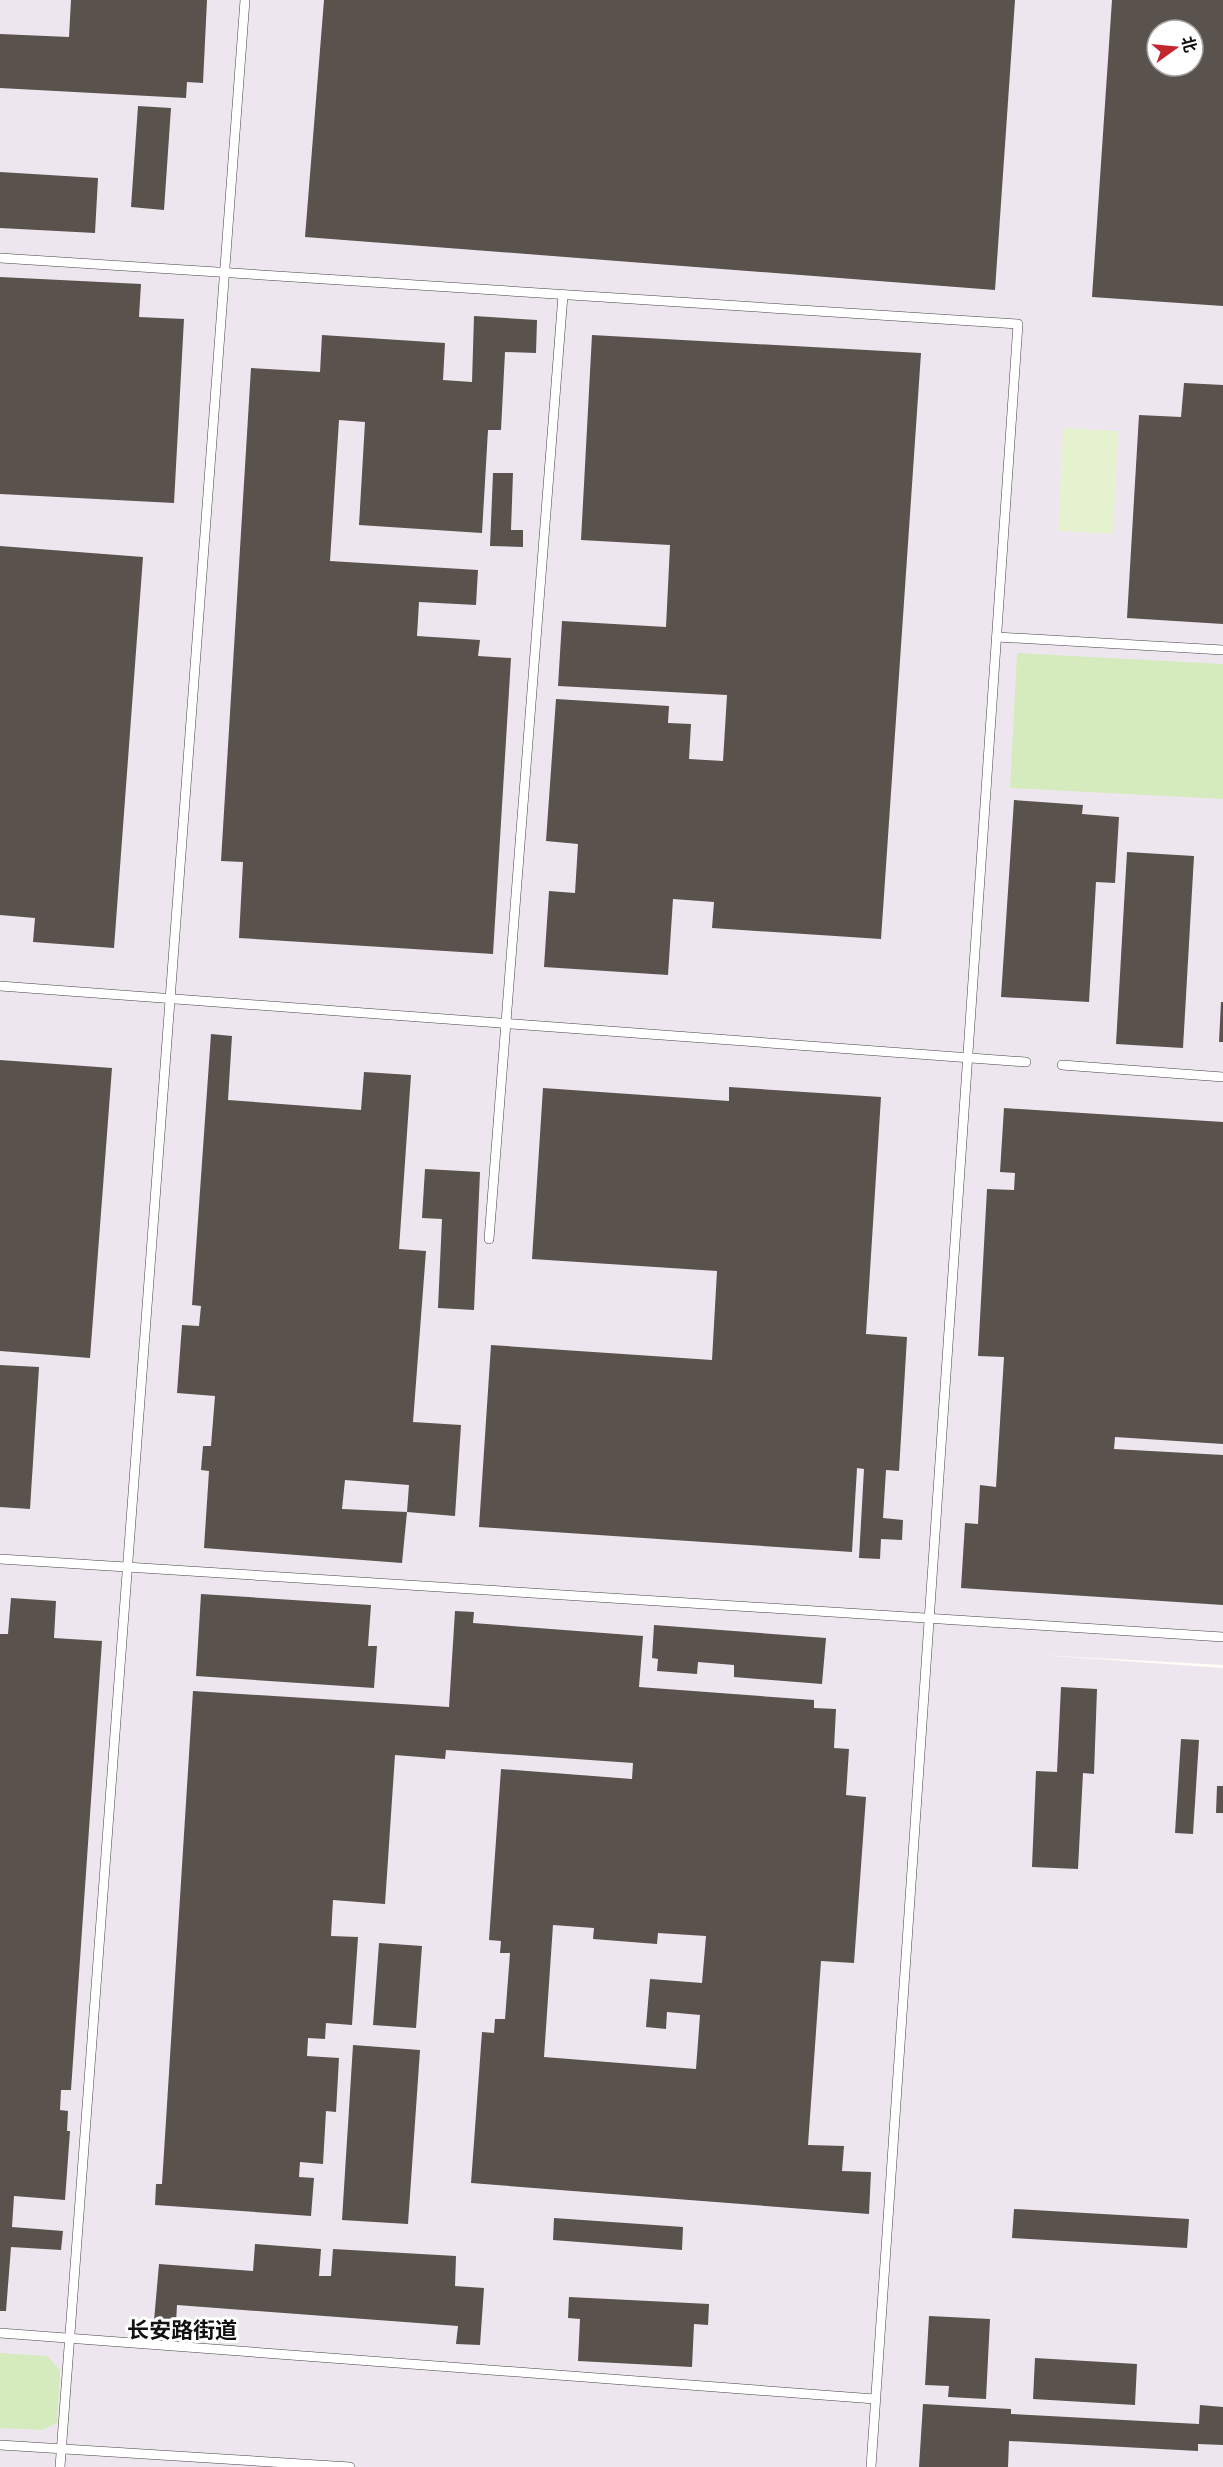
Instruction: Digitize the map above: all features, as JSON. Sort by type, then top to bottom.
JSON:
[{"type":"lane","points":[[60,2467],[245,0]]},
{"type":"lane","points":[[0,258],[1018,324],[871,2467]]},
{"type":"lane","points":[[489,1239],[563,295]]},
{"type":"lane","points":[[997,637],[1223,650]]},
{"type":"lane","points":[[0,986],[1026,1062]]},
{"type":"lane","points":[[1062,1065],[1223,1077]]},
{"type":"lane","points":[[0,1559],[1223,1637]]},
{"type":"lane","points":[[0,2333],[875,2399]]},
{"type":"lane","points":[[0,2445],[350,2467]]},
{"type":"shaded area","points":[[0,0],[1223,0],[1223,1665],[1040,1655],[1223,1668],[1223,2467],[0,2467]]},
{"type":"green space","points":[[1063,428],[1118,431],[1113,534],[1058,531]]},
{"type":"green space","points":[[1017,653],[1223,664],[1223,799],[1010,788]]},
{"type":"green space","points":[[0,2353],[47,2356],[60,2370],[57,2423],[42,2430],[0,2428]]},
{"type":"building","points":[[71,0],[207,0],[203,83],[187,82],[186,98],[0,88],[0,34],[69,37]]},
{"type":"building","points":[[324,0],[1015,0],[995,290],[305,237]]},
{"type":"building","points":[[1112,0],[1223,0],[1223,306],[1092,297]]},
{"type":"building","points":[[138,106],[171,108],[164,210],[131,207]]},
{"type":"building","points":[[0,172],[98,178],[95,233],[0,228]]},
{"type":"building","points":[[0,277],[141,284],[139,317],[184,319],[174,503],[0,494]]},
{"type":"building","points":[[474,316],[537,320],[536,353],[505,352],[501,430],[488,430],[482,533],[359,525],[365,422],[339,420],[330,561],[478,570],[476,605],[419,602],[417,636],[480,640],[478,656],[511,658],[493,954],[239,938],[243,862],[221,861],[251,368],[320,372],[322,335],[445,343],[443,380],[472,382]]},
{"type":"building","points":[[592,335],[921,353],[881,939],[712,928],[714,902],[673,899],[668,975],[544,967],[549,891],[575,893],[578,844],[546,841],[556,699],[669,706],[668,723],[691,724],[689,759],[723,761],[727,695],[558,686],[562,621],[666,627],[670,545],[581,540]]},
{"type":"building","points":[[1184,383],[1223,385],[1223,624],[1127,618],[1139,415],[1181,417]]},
{"type":"building","points":[[493,473],[513,473],[511,530],[523,530],[523,547],[490,546]]},
{"type":"building","points":[[0,546],[143,557],[114,948],[33,942],[35,918],[0,915]]},
{"type":"building","points":[[1014,800],[1083,805],[1082,814],[1119,817],[1115,883],[1096,882],[1089,1002],[1001,997]]},
{"type":"building","points":[[1127,852],[1194,856],[1183,1048],[1116,1044]]},
{"type":"building","points":[[1221,1002],[1223,1002],[1223,1042],[1219,1042]]},
{"type":"building","points":[[211,1034],[232,1036],[228,1100],[361,1110],[364,1072],[411,1075],[399,1249],[426,1251],[413,1422],[461,1425],[455,1516],[407,1512],[402,1563],[204,1548],[209,1471],[201,1470],[203,1446],[211,1446],[215,1396],[177,1393],[182,1325],[199,1326],[201,1306],[192,1305]],"holes":[[[345,1480],[409,1485],[407,1512],[342,1509]]]},
{"type":"building","points":[[0,1060],[112,1068],[90,1358],[0,1351]]},
{"type":"building","points":[[729,1087],[881,1097],[866,1334],[907,1337],[899,1471],[886,1470],[883,1518],[903,1520],[902,1540],[881,1539],[880,1559],[859,1558],[864,1469],[857,1468],[852,1552],[479,1527],[491,1345],[712,1360],[717,1271],[532,1259],[543,1088],[729,1101]]},
{"type":"building","points":[[1004,1108],[1223,1122],[1223,1444],[1115,1437],[1114,1449],[1223,1455],[1223,1605],[961,1588],[965,1523],[978,1524],[980,1485],[996,1487],[1004,1357],[978,1356],[987,1189],[1014,1190],[1015,1173],[1000,1172]]},
{"type":"building","points":[[425,1169],[480,1172],[474,1310],[438,1308],[442,1219],[422,1218]]},
{"type":"building","points":[[0,1365],[39,1367],[30,1509],[0,1507]]},
{"type":"building","points":[[201,1594],[371,1605],[368,1646],[377,1646],[374,1688],[196,1676]]},
{"type":"building","points":[[11,1598],[56,1601],[54,1638],[102,1641],[71,2090],[61,2090],[60,2110],[68,2111],[67,2131],[70,2131],[65,2200],[14,2196],[12,2227],[63,2231],[61,2250],[11,2247],[6,2311],[0,2311],[0,1634],[8,1634]]},
{"type":"building","points":[[455,1611],[474,1612],[473,1623],[643,1636],[639,1687],[814,1700],[814,1708],[836,1709],[834,1748],[849,1749],[846,1795],[866,1797],[854,1963],[821,1961],[808,2145],[844,2146],[842,2171],[871,2172],[869,2214],[471,2183],[482,2032],[494,2033],[495,2019],[505,2019],[510,1953],[500,1953],[501,1941],[489,1940],[501,1769],[632,1779],[633,1763],[446,1750],[445,1759],[395,1755],[385,1904],[333,1900],[331,1936],[358,1937],[352,2025],[326,2023],[325,2039],[308,2038],[307,2056],[339,2058],[336,2112],[326,2111],[323,2164],[300,2162],[299,2177],[314,2178],[311,2216],[155,2205],[156,2184],[162,2184],[193,1691],[449,1707]],"holes":[[[553,1925],[594,1928],[593,1939],[657,1944],[658,1933],[706,1936],[702,1983],[650,1979],[646,2027],[666,2029],[667,2012],[700,2015],[696,2069],[544,2057]]]},
{"type":"building","points":[[654,1625],[826,1638],[822,1684],[734,1677],[734,1665],[698,1662],[697,1674],[657,1671],[658,1659],[652,1658]]},
{"type":"building","points":[[1061,1687],[1097,1689],[1094,1774],[1083,1773],[1078,1869],[1032,1867],[1036,1771],[1057,1772]]},
{"type":"building","points":[[1181,1739],[1199,1740],[1193,1834],[1175,1833]]},
{"type":"building","points":[[1217,1786],[1223,1786],[1223,1813],[1216,1813]]},
{"type":"building","points":[[379,1943],[422,1946],[416,2028],[373,2025]]},
{"type":"building","points":[[353,2045],[420,2050],[408,2224],[342,2220]]},
{"type":"building","points":[[1014,2209],[1189,2219],[1187,2248],[1012,2238]]},
{"type":"building","points":[[554,2218],[683,2227],[682,2250],[553,2240]]},
{"type":"building","points":[[255,2244],[321,2249],[319,2276],[331,2276],[333,2249],[456,2256],[455,2286],[484,2288],[480,2345],[456,2344],[458,2326],[177,2305],[176,2323],[154,2321],[159,2264],[253,2271]]},
{"type":"building","points":[[569,2297],[709,2304],[708,2325],[694,2324],[692,2367],[578,2361],[580,2319],[568,2318]]},
{"type":"building","points":[[929,2316],[990,2319],[986,2399],[948,2397],[949,2386],[925,2385]]},
{"type":"building","points":[[1035,2358],[1137,2364],[1135,2405],[1033,2399]]},
{"type":"building","points":[[923,2404],[1011,2409],[1011,2414],[1199,2424],[1200,2405],[1223,2407],[1223,2445],[1198,2444],[1198,2451],[1009,2441],[1008,2467],[919,2467]]},
{"type":"district","name":"长安路街道","points":[[182,2330]]}]
